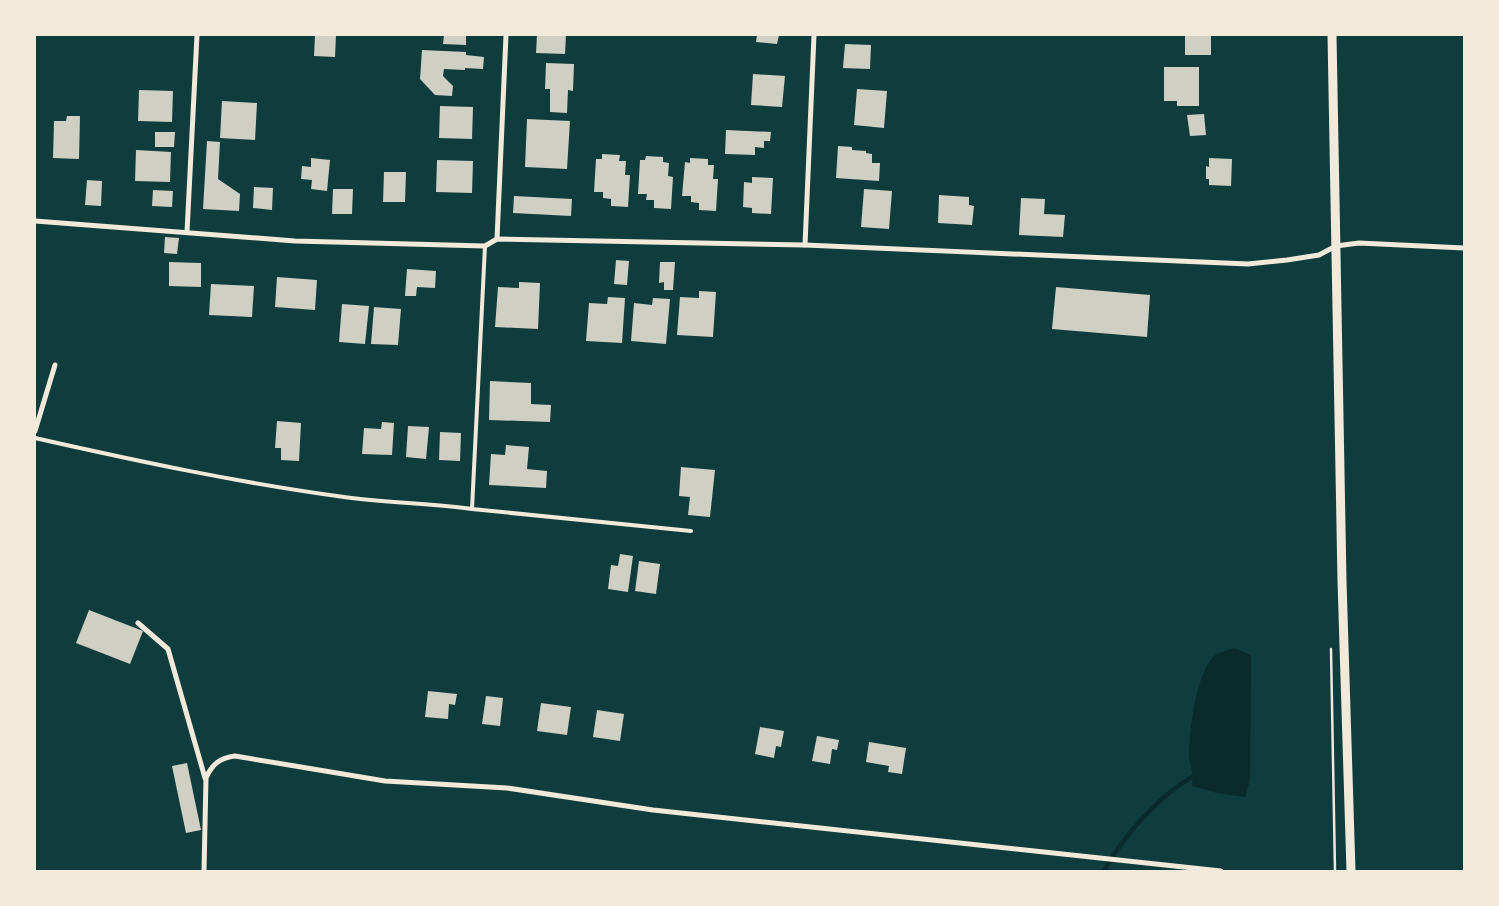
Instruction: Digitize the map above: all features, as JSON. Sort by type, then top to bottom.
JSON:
[{"type":"street","points":[[187,232],[197,35]]},
{"type":"street","points":[[497,239],[506,35]]},
{"type":"street","points":[[805,245],[814,35]]},
{"type":"street","points":[[1332,35],[1342,581],[1351,871]]},
{"type":"street","points":[[35,221],[295,241],[485,246],[497,239],[805,245],[1248,264],[1319,255],[1336,246],[1359,243],[1464,248]]},
{"type":"street","points":[[35,431],[55,365]]},
{"type":"street","points":[[138,623],[168,649],[206,778],[204,871]]},
{"type":"street","points":[[206,778],[216,762],[225,757],[235,756],[385,780],[507,788],[652,810],[1221,871]]},
{"type":"lane","points":[[472,509],[485,246]]},
{"type":"lane","points":[[35,438],[218,477],[346,498],[438,504],[691,531]]},
{"type":"water","points":[[1234,648],[1251,655],[1250,780],[1245,797],[1217,793],[1192,786],[1189,757],[1195,702],[1202,676],[1213,657],[1220,652]]},
{"type":"building","points":[[315,35],[336,35],[335,57],[314,56]]},
{"type":"building","points":[[444,35],[466,35],[466,45],[443,44]]},
{"type":"building","points":[[537,35],[566,35],[565,54],[536,53]]},
{"type":"building","points":[[757,35],[779,35],[777,44],[756,42]]},
{"type":"building","points":[[1185,35],[1211,35],[1211,55],[1185,55]]},
{"type":"building","points":[[845,44],[871,45],[870,69],[843,68]]},
{"type":"building","points":[[422,50],[466,52],[466,55],[484,57],[483,69],[444,69],[443,76],[453,86],[452,96],[435,95],[420,79]]},
{"type":"building","points":[[546,63],[574,64],[573,91],[568,90],[567,113],[550,112],[550,89],[545,89]]},
{"type":"building","points":[[1164,67],[1199,67],[1199,106],[1177,106],[1177,101],[1164,101]]},
{"type":"building","points":[[753,74],[785,76],[782,107],[751,105]]},
{"type":"building","points":[[857,89],[887,91],[884,128],[854,125]]},
{"type":"building","points":[[139,90],[173,91],[172,122],[138,121]]},
{"type":"building","points":[[222,101],[257,103],[255,140],[220,138]]},
{"type":"building","points":[[440,106],[473,107],[472,139],[439,138]]},
{"type":"building","points":[[1204,114],[1206,135],[1190,136],[1187,115]]},
{"type":"building","points":[[67,116],[80,116],[79,159],[53,158],[54,121],[66,121]]},
{"type":"building","points":[[527,119],[570,121],[567,169],[525,167]]},
{"type":"building","points":[[726,130],[771,132],[770,141],[764,141],[764,148],[755,147],[755,155],[725,154]]},
{"type":"building","points":[[155,132],[175,132],[174,147],[155,147]]},
{"type":"building","points":[[207,141],[220,142],[218,179],[240,194],[239,211],[203,209]]},
{"type":"building","points":[[838,146],[852,147],[852,150],[866,151],[866,153],[872,154],[872,163],[880,163],[879,181],[836,178]]},
{"type":"building","points":[[136,150],[171,152],[170,182],[135,181]]},
{"type":"building","points":[[602,154],[620,155],[619,161],[626,161],[625,175],[630,175],[628,207],[611,206],[611,199],[603,198],[603,192],[594,192],[596,159],[602,159]]},
{"type":"building","points":[[646,156],[663,157],[663,162],[669,163],[668,176],[673,177],[671,209],[654,208],[654,200],[646,200],[647,194],[638,194],[640,160],[645,160]]},
{"type":"building","points":[[311,158],[330,160],[327,191],[311,189],[312,180],[301,179],[302,166],[311,167]]},
{"type":"building","points":[[690,158],[708,159],[708,165],[714,165],[713,179],[718,179],[716,211],[699,210],[699,203],[691,202],[691,196],[682,196],[685,162],[690,163]]},
{"type":"building","points":[[1209,158],[1232,159],[1231,186],[1209,185],[1209,179],[1206,179],[1206,166],[1209,167]]},
{"type":"building","points":[[437,160],[473,161],[472,193],[436,192]]},
{"type":"building","points":[[384,172],[406,172],[405,202],[383,202]]},
{"type":"building","points":[[752,177],[773,178],[771,214],[752,213],[752,208],[743,207],[744,182],[752,183]]},
{"type":"building","points":[[87,180],[102,181],[101,206],[85,205]]},
{"type":"building","points":[[254,187],[273,188],[272,210],[253,208]]},
{"type":"building","points":[[333,189],[353,189],[352,214],[332,214]]},
{"type":"building","points":[[864,189],[892,191],[889,229],[861,227]]},
{"type":"building","points":[[153,190],[173,191],[172,207],[152,206]]},
{"type":"building","points":[[939,195],[969,197],[969,205],[974,206],[972,225],[938,223]]},
{"type":"building","points":[[514,196],[572,199],[571,216],[513,213]]},
{"type":"building","points":[[1021,198],[1045,199],[1044,214],[1065,215],[1063,237],[1019,235]]},
{"type":"building","points":[[165,237],[179,238],[177,254],[164,253]]},
{"type":"building","points":[[616,260],[629,261],[627,285],[614,284]]},
{"type":"building","points":[[169,262],[201,263],[201,287],[169,286]]},
{"type":"building","points":[[660,262],[675,262],[673,290],[664,290],[664,282],[659,283]]},
{"type":"building","points":[[407,269],[436,271],[435,288],[417,287],[416,296],[405,296]]},
{"type":"building","points":[[277,277],[317,280],[315,310],[275,307]]},
{"type":"building","points":[[519,282],[540,283],[538,329],[495,327],[498,287],[519,288]]},
{"type":"building","points":[[211,284],[254,286],[252,317],[209,315]]},
{"type":"building","points":[[1056,287],[1150,295],[1147,337],[1052,329]]},
{"type":"building","points":[[699,291],[716,292],[713,337],[677,335],[680,297],[699,298]]},
{"type":"building","points":[[608,297],[625,298],[622,343],[586,341],[589,303],[607,304]]},
{"type":"building","points":[[653,298],[670,299],[666,344],[631,341],[634,303],[652,305]]},
{"type":"building","points":[[342,304],[369,306],[365,344],[339,342]]},
{"type":"building","points":[[374,307],[401,309],[398,345],[371,344]]},
{"type":"building","points":[[490,381],[531,383],[531,404],[551,405],[550,422],[489,420]]},
{"type":"building","points":[[277,421],[301,423],[299,461],[281,460],[281,448],[275,448]]},
{"type":"building","points":[[382,422],[394,423],[392,455],[362,454],[364,428],[381,429]]},
{"type":"building","points":[[408,426],[429,427],[426,459],[406,457]]},
{"type":"building","points":[[440,432],[461,433],[460,461],[439,460]]},
{"type":"building","points":[[506,445],[529,447],[527,469],[547,471],[546,488],[489,485],[491,454],[505,455]]},
{"type":"building","points":[[681,467],[715,470],[710,517],[688,515],[690,497],[679,496]]},
{"type":"building","points":[[620,554],[633,556],[628,592],[608,589],[611,565],[618,566]]},
{"type":"building","points":[[639,561],[660,564],[656,594],[635,591]]},
{"type":"building","points":[[89,610],[143,631],[130,664],[76,643]]},
{"type":"building","points":[[428,691],[457,694],[455,705],[449,704],[448,719],[425,717]]},
{"type":"building","points":[[486,696],[503,698],[500,726],[482,724]]},
{"type":"building","points":[[541,703],[571,707],[567,735],[537,731]]},
{"type":"building","points":[[597,710],[624,714],[620,741],[593,737]]},
{"type":"building","points":[[760,727],[784,731],[781,747],[776,746],[774,758],[755,754]]},
{"type":"building","points":[[817,736],[839,740],[837,750],[832,749],[830,764],[812,761]]},
{"type":"building","points":[[869,742],[906,748],[902,774],[888,772],[889,766],[866,762]]},
{"type":"building","points":[[187,763],[201,830],[186,833],[172,766]]},
{"type":"waterway","points":[[1104,871],[1121,844],[1155,805],[1194,776]]}]
